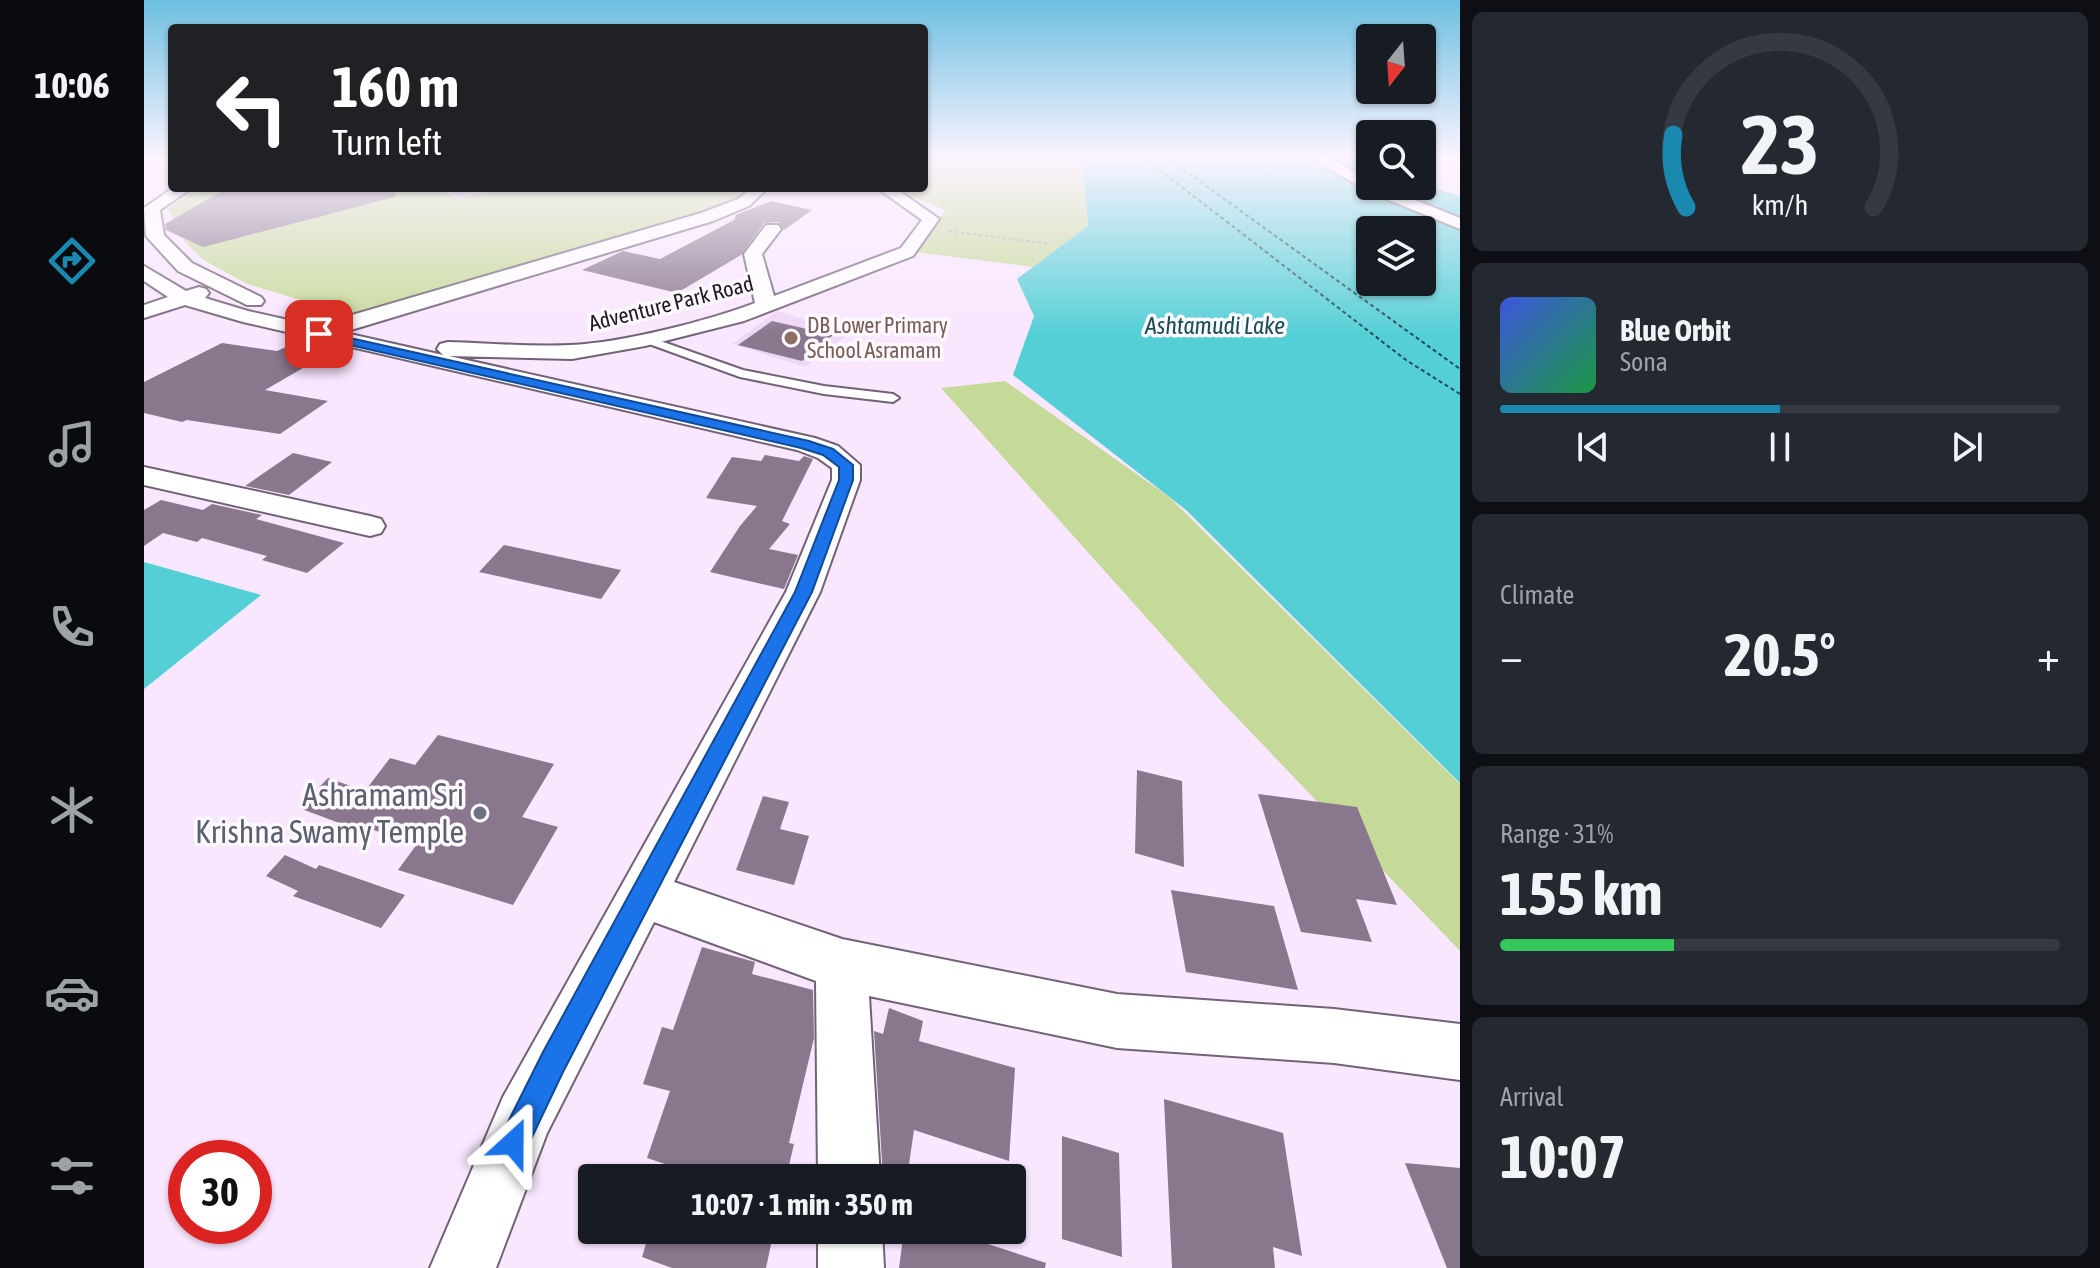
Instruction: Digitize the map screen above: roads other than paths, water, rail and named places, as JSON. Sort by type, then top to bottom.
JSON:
[{"type":"street","name":"Adventure Park Road","points":[[153,216],[155,236],[185,267],[257,302],[444,349],[572,352],[645,339],[737,317],[907,252],[931,219],[927,216]]},
{"type":"street","points":[[343,325],[709,216]]},
{"type":"street","points":[[1441,216],[1460,224]]},
{"type":"street","points":[[766,305],[753,254],[772,229]]},
{"type":"street","points":[[144,272],[184,298],[243,316],[805,444],[828,452],[846,465],[846,480],[803,592],[524,1118],[463,1268]]},
{"type":"street","points":[[144,312],[223,286]]},
{"type":"street","points":[[144,476],[370,526]]},
{"type":"street","points":[[641,894],[842,965],[1117,1021],[1334,1036],[1460,1052]]},
{"type":"street","points":[[842,965],[849,1164]]},
{"type":"street","points":[[850,1244],[851,1268]]},
{"type":"lane","points":[[645,339],[740,373],[824,390],[893,398]]},
{"type":"water","name":"Ashtamudi Lake","points":[[1087,216],[1356,216],[1356,296],[1436,296],[1436,216],[1460,216],[1460,783],[1186,510],[1013,375],[1034,316],[1017,279],[1088,226]]},
{"type":"water","points":[[144,562],[261,595],[144,689]]},
{"type":"place","name":"DB Lower Primary School Asramam","points":[[791,338]]},
{"type":"place","name":"Ashramam Sri Krishna Swamy Temple","points":[[480,813]]}]
